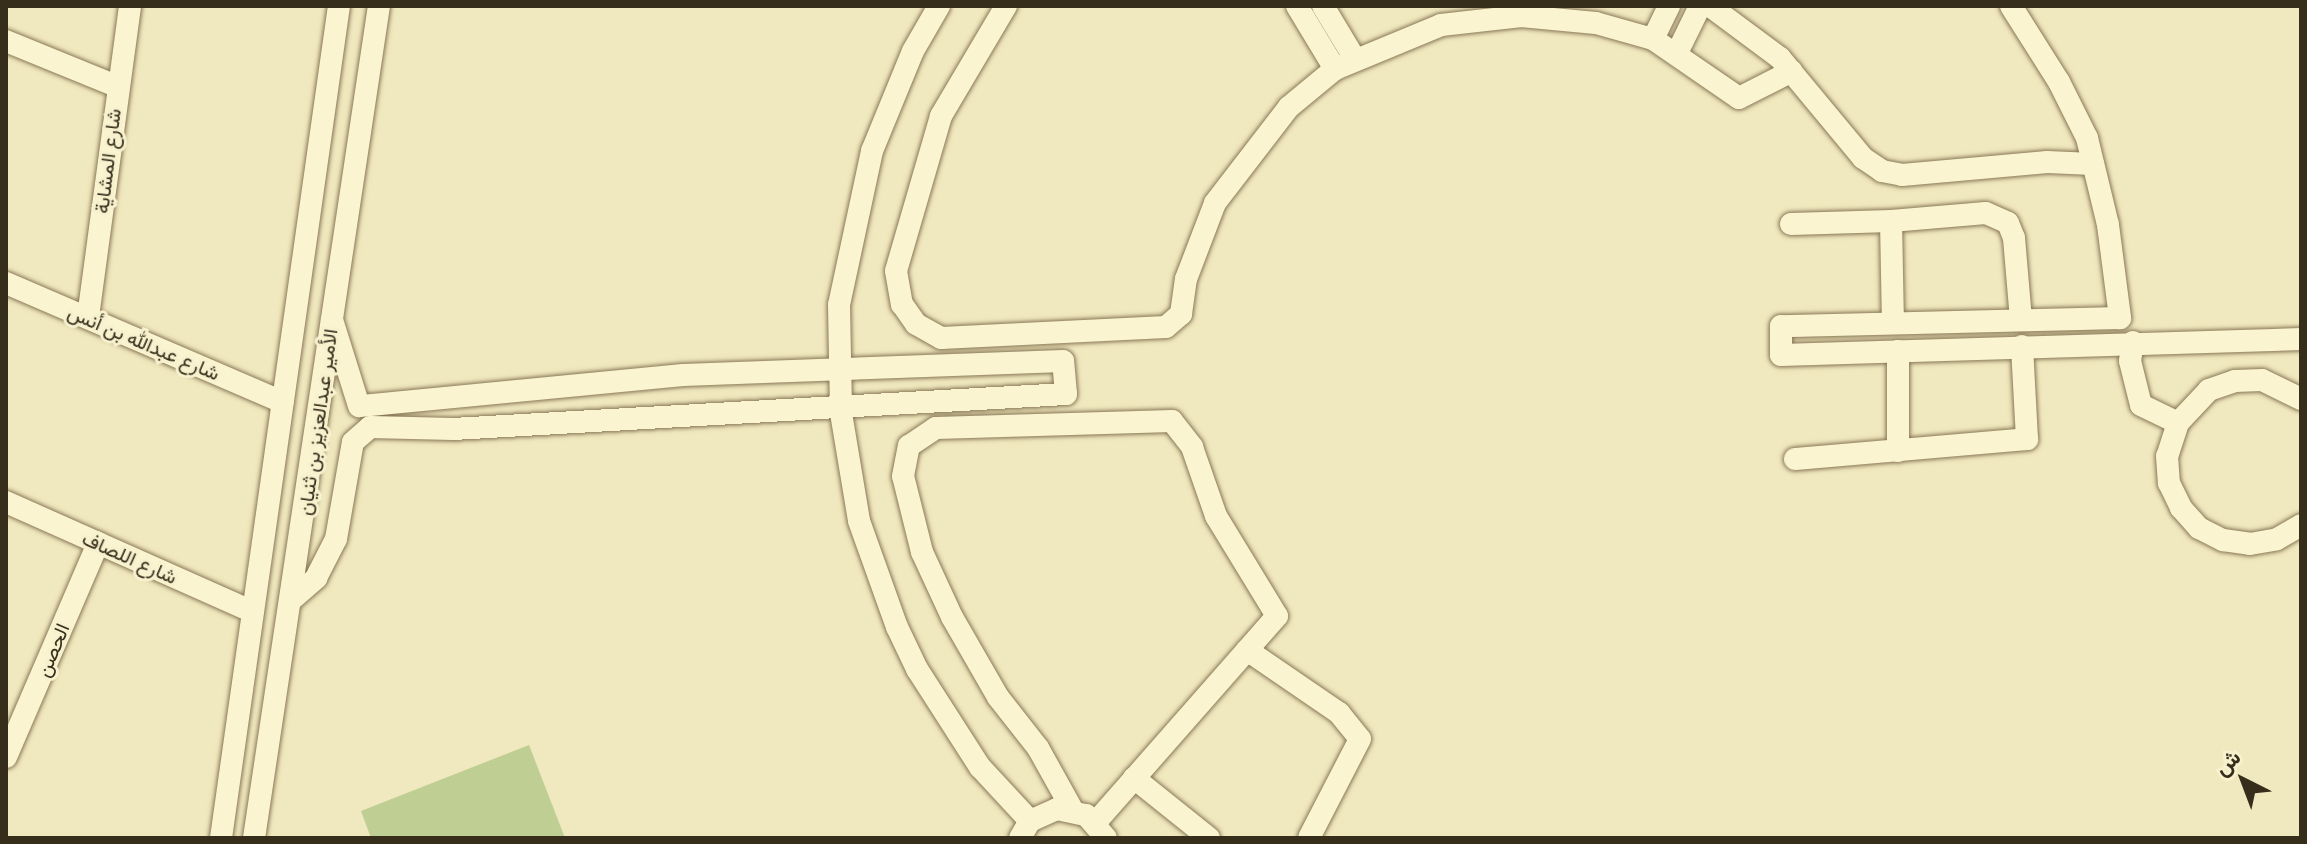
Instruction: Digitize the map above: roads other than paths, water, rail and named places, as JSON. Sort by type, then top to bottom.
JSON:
[{"type":"street","name":"شارع المشاية","points":[[88,317],[116,86],[130,6]]},
{"type":"street","name":"الأمير عبدالعزيز بن ثنيان","points":[[221,838],[339,6]]},
{"type":"street","name":"الأمير عبدالعزيز بن ثنيان","points":[[254,838],[379,6]]},
{"type":"street","points":[[939,6],[913,51],[872,151],[841,291],[840,407],[859,521],[897,627],[917,669],[1025,830],[1057,809],[1072,809]]},
{"type":"street","points":[[1006,6],[941,116],[896,271],[902,304],[916,324],[941,338],[1166,327],[1181,314],[1186,279],[1215,203],[1289,107],[1345,64],[1441,25],[1521,16],[1596,23],[1653,39],[1739,98],[1792,71]]},
{"type":"street","points":[[1297,6],[1345,64]]},
{"type":"street","points":[[1323,6],[1345,64]]},
{"type":"street","points":[[1653,39],[1669,6]]},
{"type":"street","points":[[1677,53],[1700,6]]},
{"type":"street","points":[[1710,6],[1792,71],[1863,158],[1882,171],[1902,175],[2047,162],[2093,164]]},
{"type":"street","points":[[2013,12],[2059,82],[2087,138],[2108,225],[2120,318],[1781,326],[1781,355],[2301,339]]},
{"type":"street","points":[[6,41],[116,86]]},
{"type":"street","points":[[1791,224],[1891,221],[1986,213],[2008,223],[2014,238],[2021,320]]},
{"type":"street","points":[[1891,221],[1893,323]]},
{"type":"street","name":"شارع عبدالله بن أنس","points":[[6,283],[282,402]]},
{"type":"street","points":[[290,601],[316,578],[336,539],[353,442],[370,427],[463,428],[1066,394],[1063,361],[683,375],[359,406],[332,320]]},
{"type":"street","points":[[2133,342],[2130,361],[2141,405],[2178,423]]},
{"type":"street","points":[[1795,459],[2027,439],[2022,346]]},
{"type":"street","points":[[1898,351],[1898,451]]},
{"type":"street","points":[[2301,399],[2262,380],[2235,381],[2209,390],[2178,423],[2167,456],[2169,483],[2181,508],[2199,528],[2223,540],[2250,544],[2277,539],[2301,525]]},
{"type":"street","points":[[463,428],[467,395]]},
{"type":"street","points":[[1172,421],[1192,447],[1216,516],[1277,616],[1134,778],[1101,830],[1072,809],[1038,748],[998,697],[922,552],[903,476],[909,446],[936,428],[1172,421]]},
{"type":"street","name":"شارع اللصاف","points":[[6,502],[253,612]]},
{"type":"street","name":"الحصن","points":[[6,757],[98,543]]},
{"type":"street","points":[[1247,650],[1339,713],[1360,739],[1309,838]]},
{"type":"street","points":[[1134,778],[1209,838]]}]
